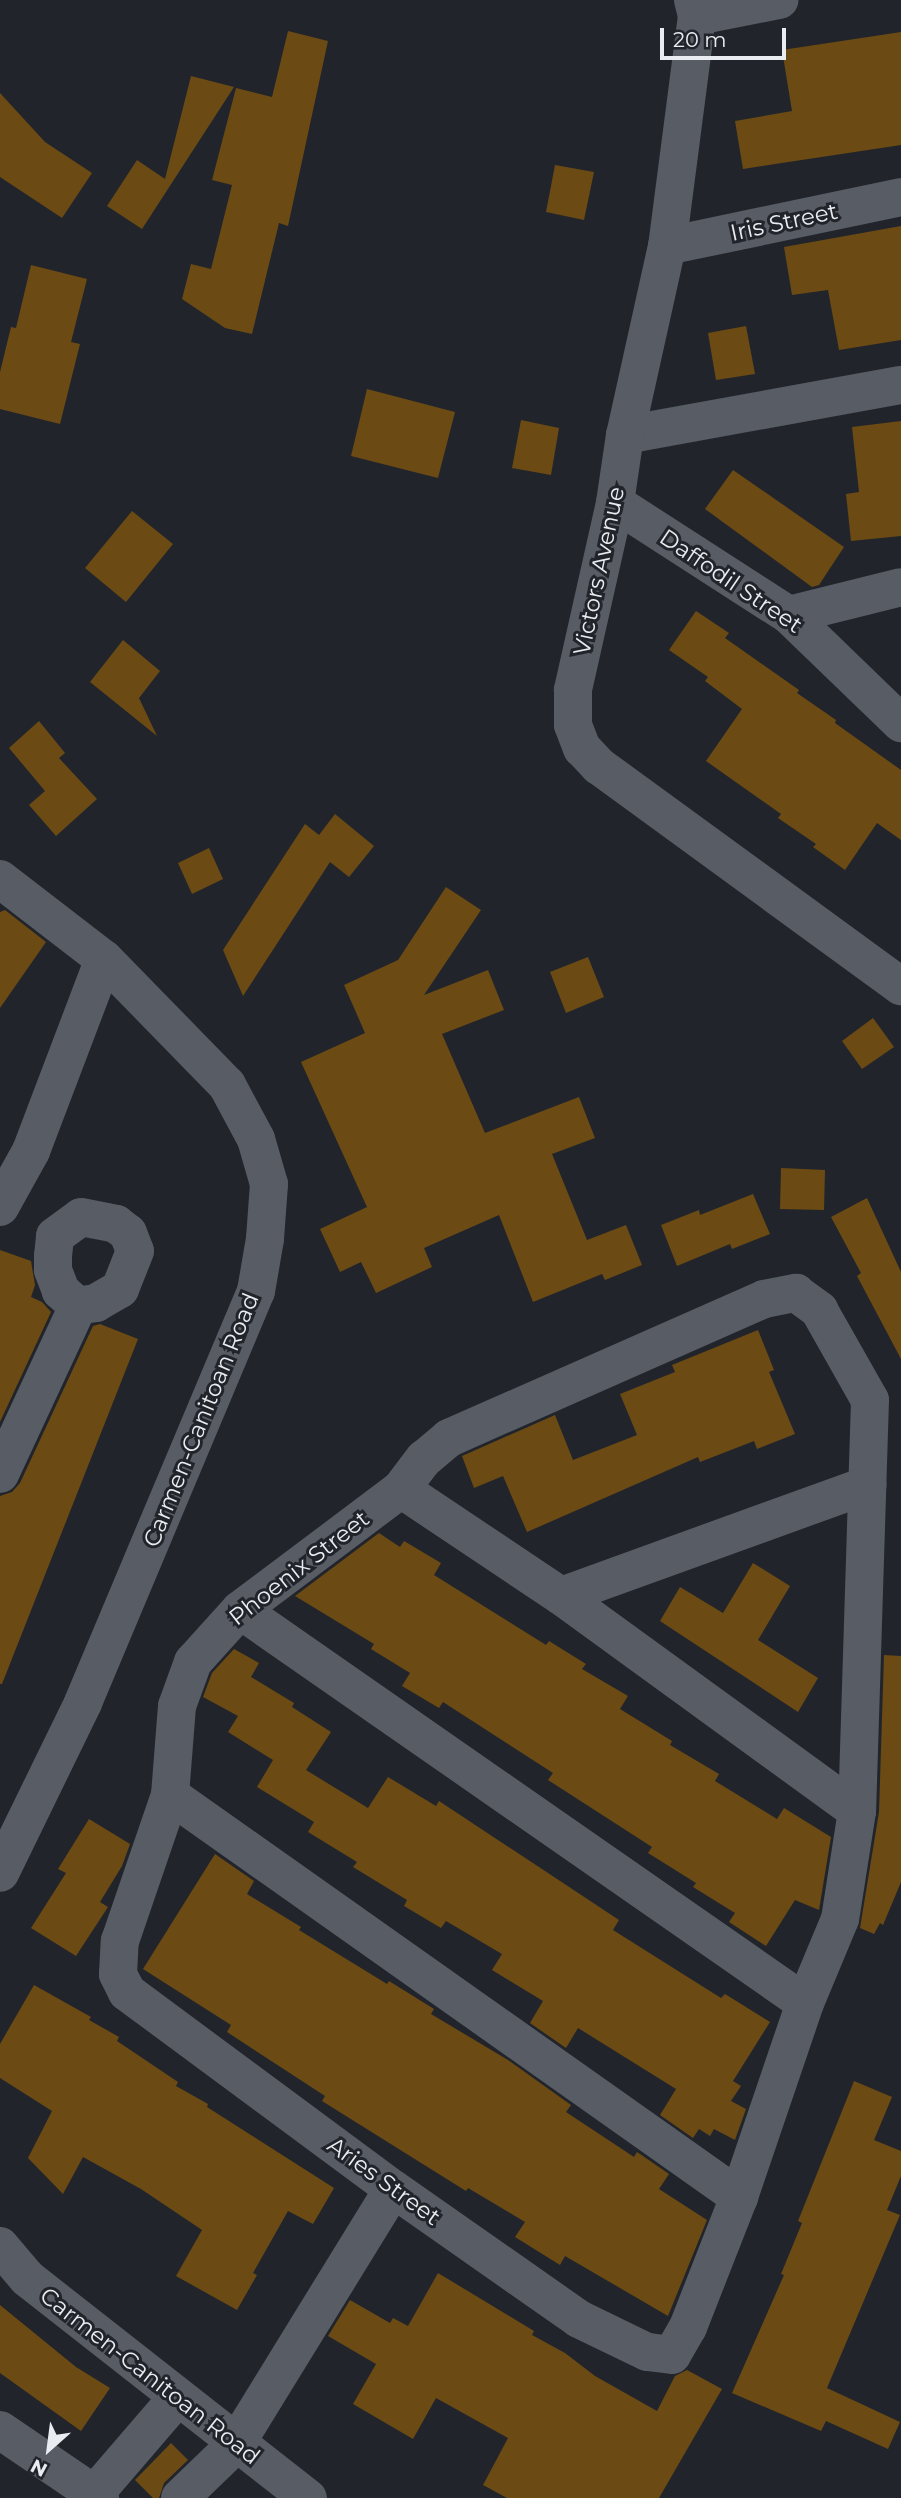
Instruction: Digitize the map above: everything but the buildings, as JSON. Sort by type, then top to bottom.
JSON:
[{"type":"street","points":[[695,8],[779,0]]},
{"type":"street","name":"Victors Avenue","points":[[695,8],[667,246],[625,435],[615,503],[573,690],[573,725],[582,748],[598,766],[901,986]]},
{"type":"street","name":"Iris Street","points":[[667,246],[901,197]]},
{"type":"street","points":[[625,435],[901,385]]},
{"type":"street","name":"Daffodil Street","points":[[615,503],[789,615],[901,723]]},
{"type":"street","points":[[789,615],[901,587]]},
{"type":"street","name":"Carmen-Canitoan Road","points":[[0,879],[104,959],[227,1085],[256,1139],[269,1184],[265,1240],[256,1291],[83,1703],[0,1873]]},
{"type":"street","points":[[0,1208],[31,1151],[104,959]]},
{"type":"street","name":"Phoenix Street","points":[[118,1973],[120,1941],[170,1795],[177,1706],[194,1662],[240,1610],[401,1489],[424,1459],[449,1438],[764,1299],[796,1293],[819,1310],[870,1399],[857,1811],[840,1919],[805,2003],[738,2197],[688,2327],[672,2355]]},
{"type":"street","points":[[0,1474],[78,1306]]},
{"type":"street","points":[[561,1596],[867,1485]]},
{"type":"street","points":[[401,1489],[561,1596],[857,1811]]},
{"type":"street","points":[[240,1610],[805,2003]]},
{"type":"street","points":[[170,1795],[738,2197]]},
{"type":"street","name":"Aries Street","points":[[118,1973],[127,1992],[393,2189],[579,2319],[647,2352],[672,2355]]},
{"type":"street","points":[[180,2498],[236,2444],[393,2189]]},
{"type":"street","name":"Carmen-Canitoan Road","points":[[0,2246],[27,2278],[308,2498]]},
{"type":"street","points":[[0,2430],[95,2496],[177,2398]]}]
